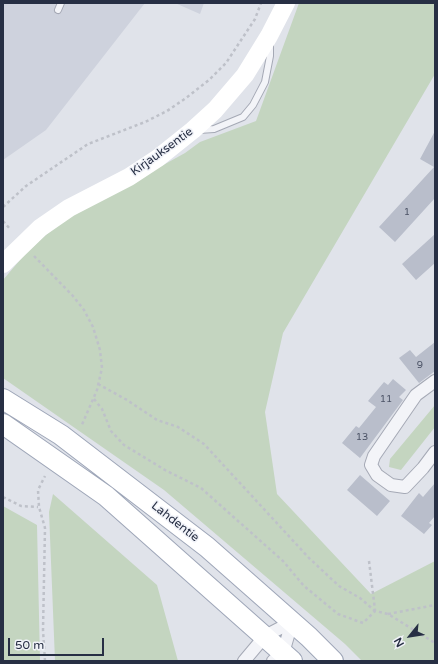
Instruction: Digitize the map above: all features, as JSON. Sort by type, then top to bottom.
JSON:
[{"type":"main road","name":"Lahdentie","points":[[3,399],[61,435],[207,547],[292,622],[333,661]]},
{"type":"main road","name":"Lahdentie","points":[[3,424],[106,496],[265,636],[283,658]]},
{"type":"street","name":"Kirjauksentie","points":[[3,264],[40,228],[70,208],[129,177],[158,158],[215,110],[245,74],[269,36],[286,3]]},
{"type":"street","points":[[435,382],[416,395],[374,456],[371,465],[377,475],[391,485],[405,487],[423,468],[435,452]]},
{"type":"street","points":[[244,661],[265,636],[292,622]]},
{"type":"street","points":[[283,658],[292,622]]},
{"type":"lane","points":[[58,10],[61,3]]},
{"type":"lane","points":[[193,130],[214,129],[243,117],[253,105],[265,82],[270,56],[269,36]]},
{"type":"path","points":[[3,207],[26,186],[88,144],[145,122],[167,111],[186,98],[226,63],[255,19],[260,3]]},
{"type":"path","points":[[3,221],[11,230]]},
{"type":"path","points":[[34,256],[73,296],[84,310],[93,327],[100,350],[102,368],[94,399],[81,427]]},
{"type":"path","points":[[98,384],[127,400],[156,420],[178,427],[204,444],[309,558],[339,586],[360,598],[375,611],[388,614],[435,643]]},
{"type":"path","points":[[94,399],[102,409],[111,431],[124,445],[165,470],[201,488],[283,561],[304,586],[338,614],[363,623],[375,611]]},
{"type":"path","points":[[45,476],[38,490],[39,507],[44,528],[42,614],[45,661]]},
{"type":"path","points":[[3,498],[22,506],[39,507]]},
{"type":"path","points":[[369,561],[375,611]]},
{"type":"path","points":[[388,614],[435,605]]},
{"type":"shaded area","points":[[3,3],[145,3],[46,130],[3,160]]},
{"type":"shaded area","points":[[175,3],[204,3],[200,14]]},
{"type":"green space","points":[[299,3],[435,3],[435,74],[283,333],[265,412],[277,494],[371,594],[435,561],[435,661],[362,661],[345,644],[164,490],[3,378],[3,280],[25,254],[47,234],[73,215],[185,153],[200,142],[256,121]]},
{"type":"green space","points":[[435,405],[435,427],[401,470],[389,467],[390,459]]},
{"type":"green space","points":[[53,494],[157,585],[178,661],[55,661],[49,512]]},
{"type":"green space","points":[[3,506],[37,525],[40,661],[3,661]]},
{"type":"building","points":[[435,131],[435,198],[395,242],[379,227],[434,167],[420,159]]},
{"type":"building","points":[[435,234],[435,263],[416,280],[402,264]]},
{"type":"building","points":[[435,342],[435,371],[419,383],[399,358],[410,350],[416,357]]},
{"type":"building","points":[[393,379],[406,390],[399,397],[403,400],[360,458],[342,443],[356,426],[359,428],[376,407],[368,401],[384,382],[388,385]]},
{"type":"building","points":[[360,475],[390,501],[377,516],[347,490]]},
{"type":"building","points":[[435,483],[435,516],[429,523],[432,525],[424,534],[401,516],[419,493],[423,497]]}]
